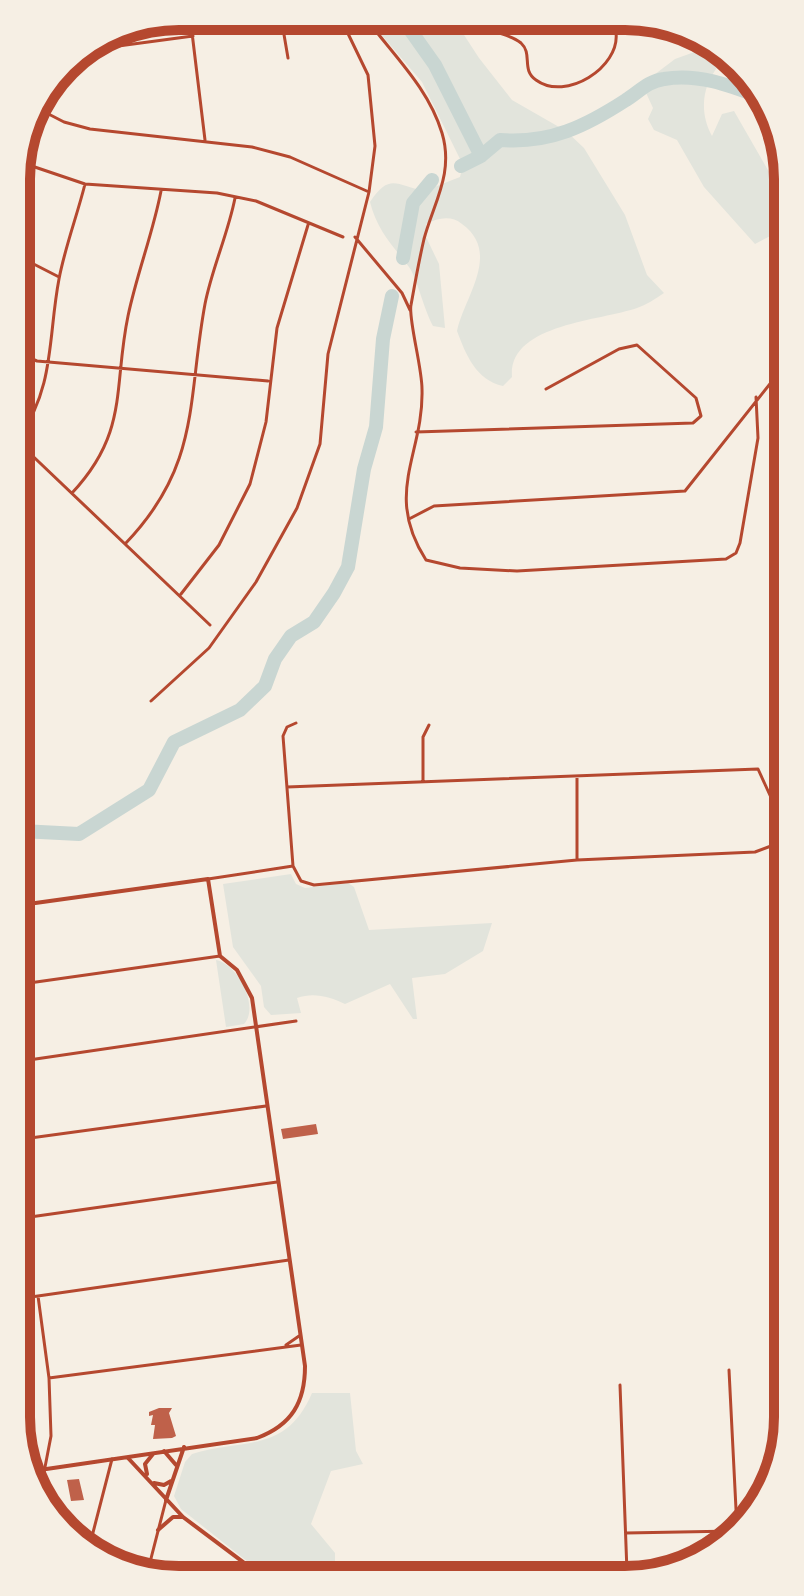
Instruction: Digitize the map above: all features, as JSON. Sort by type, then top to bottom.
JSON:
[{"type":"street","points":[[192,30],[205,140]]},
{"type":"street","points":[[283,30],[288,58]]},
{"type":"street","points":[[151,701],[209,648],[256,582],[297,508],[320,444],[328,354],[355,237],[369,192],[375,132],[368,75],[346,30]]},
{"type":"street","points":[[376,30],[406,64],[427,98],[442,133],[447,162],[437,208],[425,236],[410,310]]},
{"type":"street","points":[[489,30],[520,42],[527,53],[528,72],[535,80],[558,86],[598,72],[612,56],[614,30]]},
{"type":"street","points":[[111,46],[193,36]]},
{"type":"street","points":[[45,112],[64,122],[90,129],[252,147],[290,157],[369,192]]},
{"type":"street","points":[[30,166],[85,184],[190,191],[235,198],[278,208],[308,225],[343,237]]},
{"type":"street","points":[[30,419],[41,401],[59,277],[85,184]]},
{"type":"street","points":[[72,493],[88,476],[116,421],[127,319],[161,191]]},
{"type":"street","points":[[125,544],[153,511],[174,474],[191,420],[206,299],[235,198]]},
{"type":"street","points":[[181,594],[219,545],[250,484],[266,422],[268,381],[280,316],[308,225]]},
{"type":"street","points":[[355,237],[402,293],[410,310],[423,393],[405,484],[409,519],[426,560],[460,568],[517,571],[726,559],[736,553],[740,543],[758,438],[756,397]]},
{"type":"street","points":[[30,262],[59,277]]},
{"type":"street","points":[[416,432],[693,423],[701,416],[701,404],[696,398],[637,345],[619,349],[546,389]]},
{"type":"street","points":[[30,357],[48,362],[268,381]]},
{"type":"street","points":[[409,519],[434,506],[685,491],[774,378]]},
{"type":"street","points":[[30,453],[181,594],[210,625]]},
{"type":"street","points":[[296,723],[287,727],[283,736],[293,866],[301,881],[314,885],[577,860],[755,852],[774,843]]},
{"type":"street","points":[[423,782],[423,737],[429,725]]},
{"type":"street","points":[[287,787],[758,769],[774,804]]},
{"type":"street","points":[[577,776],[577,860]]},
{"type":"street","points":[[30,904],[293,866]]},
{"type":"street","points":[[40,1469],[257,1438],[276,1431],[290,1418],[305,1387],[301,1335],[257,1028],[247,985],[237,970],[220,956],[208,879]]},
{"type":"street","points":[[30,983],[220,956]]},
{"type":"street","points":[[30,1060],[296,1021]]},
{"type":"street","points":[[30,1138],[266,1106]]},
{"type":"street","points":[[30,1217],[277,1182]]},
{"type":"street","points":[[30,1297],[289,1260]]},
{"type":"street","points":[[38,1296],[49,1378],[51,1436],[43,1478]]},
{"type":"street","points":[[286,1345],[301,1335]]},
{"type":"street","points":[[49,1378],[301,1345]]},
{"type":"street","points":[[729,1370],[735,1516]]},
{"type":"street","points":[[620,1385],[627,1566]]},
{"type":"street","points":[[150,1563],[175,1467],[184,1447]]},
{"type":"street","points":[[164,1451],[172,1458],[175,1467]]},
{"type":"street","points":[[147,1477],[145,1464],[155,1452]]},
{"type":"street","points":[[127,1457],[161,1486],[171,1481]]},
{"type":"street","points":[[92,1538],[112,1459]]},
{"type":"street","points":[[152,1481],[183,1517],[248,1566]]},
{"type":"street","points":[[158,1530],[173,1517],[183,1517]]},
{"type":"street","points":[[626,1533],[721,1530]]},
{"type":"shaded area","points":[[377,30],[461,30],[512,100],[566,131],[584,148],[625,215],[647,275],[664,293],[637,308],[540,335],[525,346],[515,359],[512,377],[503,386],[479,372],[468,357],[457,331],[480,262],[474,236],[462,224],[449,218],[426,224],[426,237],[439,264],[445,328],[433,326],[412,272],[386,237],[370,202],[389,184],[424,191],[460,177],[463,165],[422,82]]},
{"type":"shaded area","points":[[700,50],[717,62],[719,65],[704,99],[705,118],[712,136],[722,114],[734,111],[774,178],[774,234],[755,244],[704,187],[677,140],[654,130],[648,119],[653,108],[642,84],[675,59]]},
{"type":"shaded area","points":[[291,874],[296,884],[305,888],[348,883],[354,887],[369,930],[492,923],[483,951],[445,974],[412,978],[417,1019],[413,1019],[390,984],[345,1004],[322,996],[303,996],[297,998],[301,1013],[271,1015],[264,1007],[261,986],[233,947],[223,884]]},
{"type":"shaded area","points":[[216,960],[232,969],[244,987],[249,1007],[244,1024],[226,1027]]},
{"type":"shaded area","points":[[312,1393],[350,1393],[356,1451],[363,1464],[331,1471],[311,1524],[335,1553],[335,1562],[346,1566],[253,1566],[181,1509],[174,1496],[185,1462],[192,1454],[276,1435],[290,1426]]},
{"type":"building","points":[[316,1124],[318,1134],[283,1139],[281,1129]]},
{"type":"building","points":[[172,1408],[169,1413],[176,1436],[153,1439],[155,1425],[151,1425],[153,1415],[149,1416],[149,1412]]},
{"type":"building","points":[[79,1479],[84,1500],[71,1501],[67,1480]]},
{"type":"waterway","points":[[410,30],[435,65],[481,156],[500,140],[535,139],[582,125],[658,80],[701,79],[745,92]]},
{"type":"waterway","points":[[461,166],[481,156]]},
{"type":"waterway","points":[[403,258],[413,203],[432,180]]},
{"type":"waterway","points":[[30,831],[79,834],[149,790],[174,742],[240,710],[265,686],[275,659],[291,636],[314,622],[334,593],[348,567],[364,469],[376,427],[383,339],[392,296]]}]
